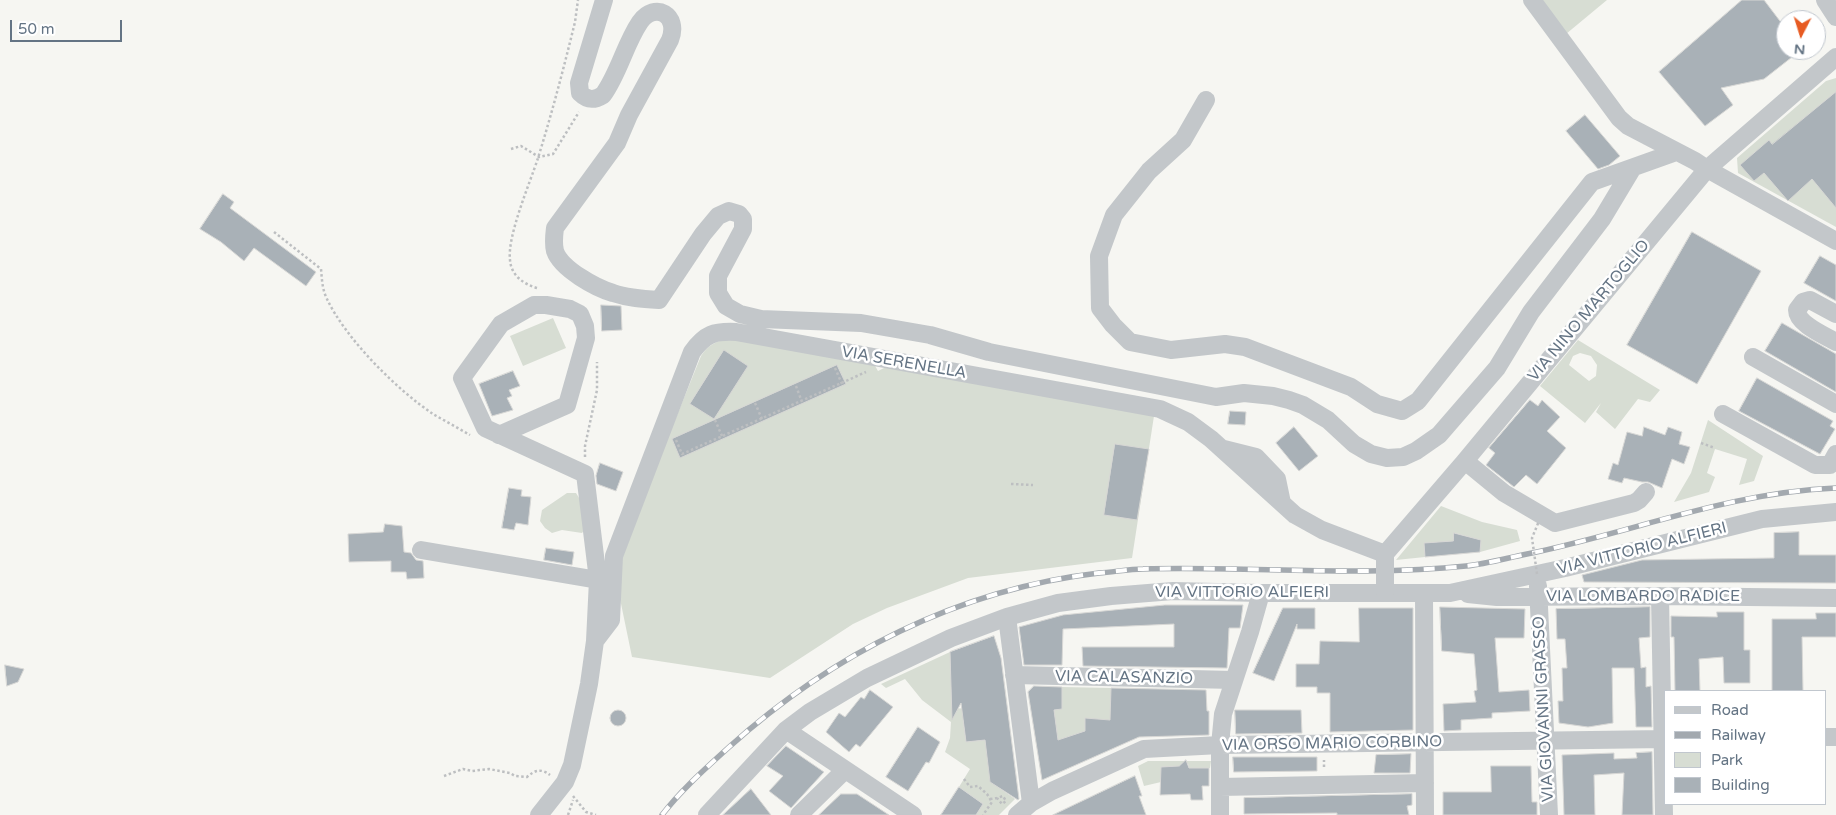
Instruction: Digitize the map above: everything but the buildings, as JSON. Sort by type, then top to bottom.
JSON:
[{"type":"street","points":[[604,0],[579,83],[580,93],[588,99],[604,95],[641,21],[646,16],[657,12],[668,15],[672,20],[672,34],[629,115],[617,143],[555,228],[553,239],[555,252],[566,267],[590,282],[612,293],[633,298],[658,300],[718,216],[729,211],[739,214],[743,220],[743,228],[718,276],[718,293],[726,306],[740,314],[761,319],[861,323],[930,335],[989,352],[1216,397],[1244,393],[1273,396],[1303,405],[1328,420],[1354,444],[1371,454],[1387,458],[1403,457],[1416,451],[1439,435],[1497,368],[1531,312],[1602,219],[1632,169]]},
{"type":"street","points":[[1532,0],[1619,118],[1628,126],[1695,161],[1836,241]]},
{"type":"street","points":[[1825,0],[1836,16]]},
{"type":"street","name":"VIA NINO MARTOGLIO","points":[[1385,554],[1465,461],[1707,169],[1836,57]]},
{"type":"street","points":[[1206,100],[1183,140],[1149,171],[1114,215],[1099,256],[1100,308],[1130,342],[1171,350],[1225,344],[1245,347],[1351,388],[1377,404],[1402,412],[1418,401],[1592,182],[1676,152]]},
{"type":"street","points":[[1836,314],[1810,300],[1803,302],[1797,310],[1798,317],[1802,322],[1836,342]]},
{"type":"street","points":[[499,435],[567,405],[586,338],[585,326],[580,314],[570,309],[534,305],[501,324],[462,378],[485,428],[499,435],[586,474],[598,580],[595,641],[589,684],[572,765],[565,782],[539,815]]},
{"type":"street","name":"VIA SERENELLA","points":[[595,641],[611,620],[614,556],[692,352],[699,342],[708,335],[721,331],[736,332],[1160,409],[1188,422],[1222,449],[1295,515],[1322,530],[1385,554]]},
{"type":"street","points":[[1753,357],[1836,404]]},
{"type":"street","points":[[1723,414],[1815,465],[1830,464],[1836,454]]},
{"type":"street","points":[[1465,461],[1504,493],[1555,523],[1634,503],[1646,492]]},
{"type":"street","name":"VIA VITTORIO ALFIERI","points":[[706,815],[786,730],[810,712],[867,678],[951,638],[1007,616],[1058,603],[1173,591],[1450,593],[1565,568],[1762,519],[1836,512]]},
{"type":"street","points":[[421,550],[598,580]]},
{"type":"street","points":[[1385,554],[1385,593]]},
{"type":"street","points":[[1565,568],[1557,574],[1555,580],[1556,588],[1560,593],[1569,596]]},
{"type":"street","name":"VIA GIOVANNI GRASSO","points":[[1537,574],[1549,815]]},
{"type":"street","points":[[1220,815],[1222,714],[1261,593]]},
{"type":"street","points":[[1424,593],[1425,815]]},
{"type":"street","name":"VIA LOMBARDO RADICE","points":[[1450,593],[1497,597],[1836,598]]},
{"type":"street","points":[[1660,596],[1664,815]]},
{"type":"street","points":[[1007,616],[1031,803]]},
{"type":"street","name":"VIA CALASANZIO","points":[[1014,675],[1234,680]]},
{"type":"street","points":[[786,730],[913,815]]},
{"type":"street","name":"VIA ORSO MARIO CORBINO","points":[[1017,815],[1031,803],[1052,791],[1144,749],[1220,745],[1664,739]]},
{"type":"street","points":[[799,815],[845,770]]},
{"type":"street","points":[[1220,787],[1425,783]]},
{"type":"path","points":[[512,149],[521,146],[539,157],[552,154],[588,99]]},
{"type":"path","points":[[274,232],[321,269],[322,285],[327,299],[350,336],[373,362],[433,413],[470,435]]},
{"type":"path","points":[[835,368],[842,384]]},
{"type":"path","points":[[675,439],[682,454],[871,370]]},
{"type":"path","points":[[796,386],[802,402]]},
{"type":"path","points":[[755,403],[762,419]]},
{"type":"path","points":[[715,420],[722,436]]},
{"type":"path","points":[[1701,443],[1715,448]]},
{"type":"path","points":[[1011,484],[1033,485]]},
{"type":"path","points":[[1537,574],[1532,538],[1539,521]]},
{"type":"path","points":[[444,776],[463,770],[489,770],[510,773],[515,776],[526,776],[539,770],[545,771],[565,782],[574,798],[586,812],[596,815]]},
{"type":"path","points":[[964,779],[970,787],[978,786],[988,794],[992,802],[983,815]]},
{"type":"path","points":[[568,815],[574,798]]},
{"type":"path","points":[[990,799],[997,798]]},
{"type":"green space","points":[[1541,0],[1607,0],[1566,34]]},
{"type":"green space","points":[[1836,78],[1836,227],[1738,173],[1737,158],[1826,81]]},
{"type":"green space","points":[[553,318],[566,348],[523,366],[510,336]]},
{"type":"green space","points":[[729,339],[874,364],[878,371],[886,367],[1154,416],[1132,558],[968,578],[887,608],[853,624],[770,678],[632,657],[619,594],[623,548],[701,356],[713,344]]},
{"type":"green space","points":[[1578,340],[1660,390],[1650,402],[1638,399],[1615,429],[1596,412],[1601,403],[1585,423],[1540,386]],"holes":[[[1580,353],[1591,356],[1597,365],[1596,376],[1589,381],[1569,365],[1573,356]]]},
{"type":"green space","points":[[1708,420],[1763,456],[1754,481],[1739,485],[1747,459],[1715,449],[1707,473],[1715,477],[1709,492],[1674,502],[1691,473]]},
{"type":"green space","points":[[567,493],[576,493],[581,501],[585,529],[582,533],[562,530],[552,533],[540,521],[542,510]]},
{"type":"green space","points":[[1441,506],[1482,522],[1517,530],[1520,541],[1480,552],[1481,540],[1455,533],[1453,541],[1424,543],[1425,557],[1396,560]]},
{"type":"green space","points":[[950,652],[952,709],[979,707],[982,719],[963,720],[966,742],[985,740],[991,782],[1015,799],[999,815],[976,815],[983,804],[959,787],[970,769],[945,752],[950,738],[951,722],[922,700],[905,679],[886,688],[881,684]]},
{"type":"green space","points":[[1062,687],[1111,688],[1139,711],[1058,742],[1054,710],[1062,708]]},
{"type":"green space","points":[[1148,761],[1211,761],[1210,768],[1189,768],[1188,764],[1184,762],[1179,766],[1161,767],[1161,782],[1144,786],[1138,766]]},
{"type":"railway","points":[[662,815],[685,788],[728,748],[768,714],[810,683],[900,631],[948,611],[997,594],[1047,581],[1138,569],[1385,571],[1474,565],[1566,545],[1719,505],[1797,491],[1836,488]]}]
